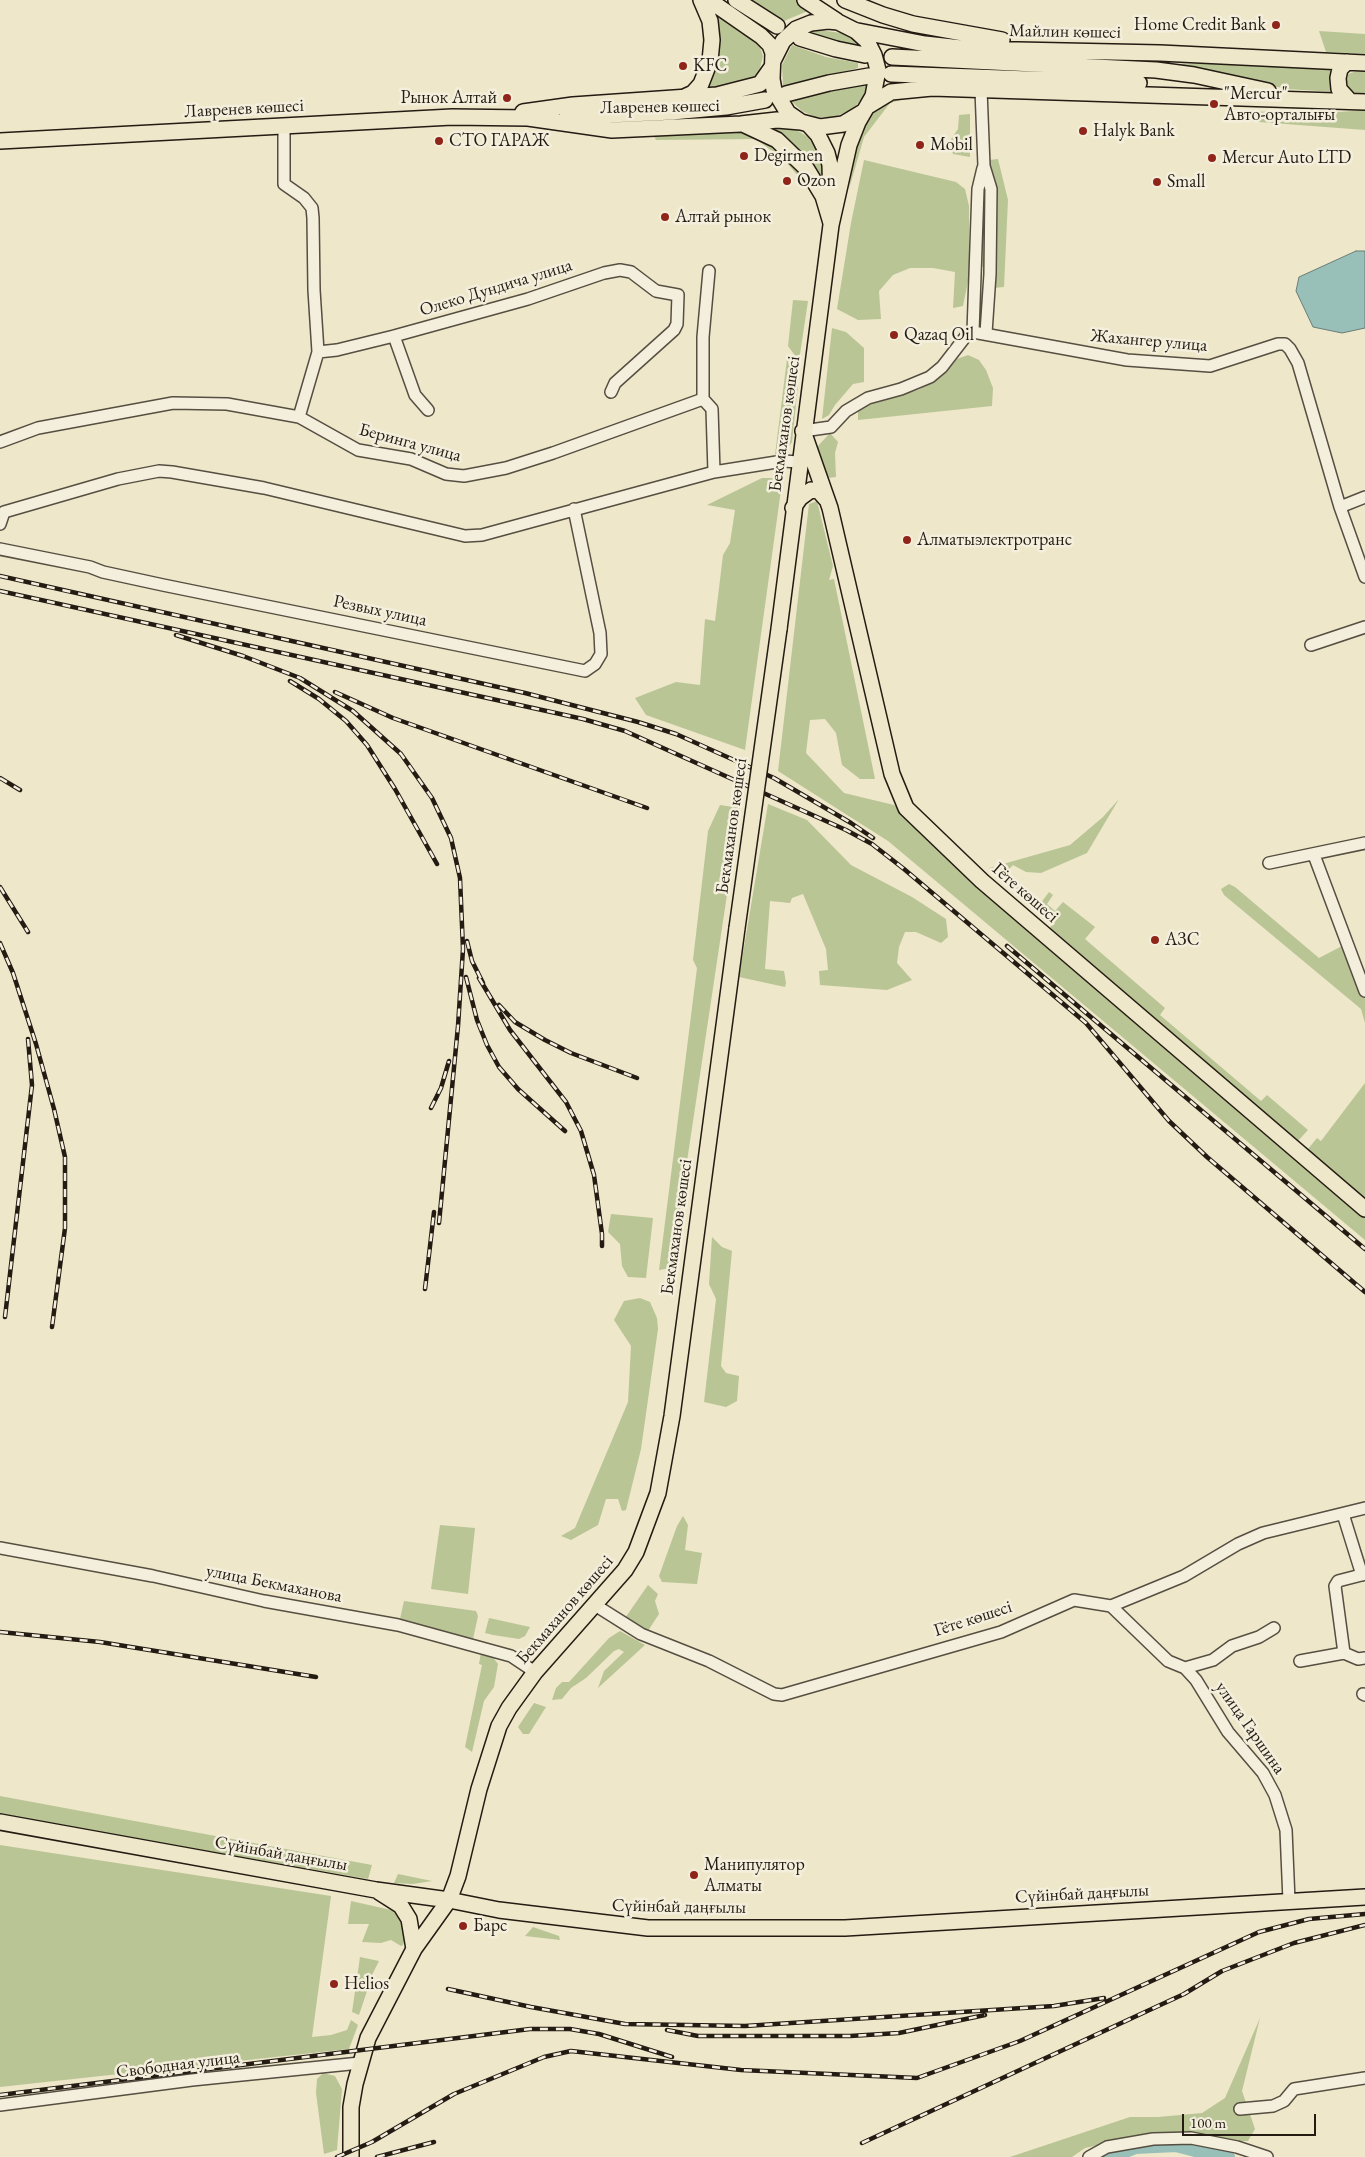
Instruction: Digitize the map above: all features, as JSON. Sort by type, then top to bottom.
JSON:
[{"type":"main road","points":[[680,98],[692,94],[701,84],[710,61],[711,30],[708,13],[701,0]]},
{"type":"main road","points":[[709,0],[766,40],[772,49],[774,90],[782,106],[805,123],[832,127],[853,120],[865,109],[876,86],[878,70],[874,54],[867,41],[856,31],[838,22],[806,0]]},
{"type":"main road","points":[[736,0],[777,26]]},
{"type":"main road","points":[[845,0],[913,24],[969,36],[1160,53]]},
{"type":"main road","points":[[772,64],[783,41],[796,28],[819,21],[838,22]]},
{"type":"main road","name":"Майлин көшесі","points":[[856,31],[916,43],[962,48],[1160,53],[1365,63]]},
{"type":"main road","points":[[800,38],[836,49],[865,54]]},
{"type":"main road","name":"Майлин көшесі","points":[[892,57],[1156,70],[1240,84],[1294,98]]},
{"type":"main road","points":[[1347,62],[1340,69],[1338,78],[1339,89],[1349,100]]},
{"type":"main road","name":"Лавренев көшесі","points":[[490,117],[573,105],[717,96],[748,89],[760,84],[772,64]]},
{"type":"main road","name":"Майлин көшесі","points":[[891,74],[1127,82],[1294,98]]},
{"type":"main road","points":[[786,94],[829,82],[869,76]]},
{"type":"main road","name":"Майлин көшесі","points":[[865,109],[877,98],[900,90],[932,88],[1294,98],[1365,102]]},
{"type":"main road","points":[[528,118],[672,112],[726,107],[765,100]]},
{"type":"main road","name":"Бекмаханов көшесі","points":[[351,2157],[351,2107],[360,2063],[372,2029],[414,1949],[449,1900],[458,1876],[492,1745],[509,1708],[535,1672],[625,1570],[636,1552],[658,1492],[672,1416],[831,225],[849,145],[865,109]]},
{"type":"main road","name":"Лавренев көшесі","points":[[0,141],[284,125],[490,117],[528,118],[612,130],[741,124],[777,120],[805,123]]},
{"type":"main road","name":"Бекмаханов көшесі","points":[[805,123],[822,142],[830,165],[831,225]]},
{"type":"main road","points":[[741,124],[754,127],[777,140],[806,168],[823,196],[831,225]]},
{"type":"main road","name":"Гёте көшесі","points":[[803,431],[826,499],[892,774],[906,808],[982,881],[1365,1210]]},
{"type":"main road","points":[[793,508],[800,498],[811,490],[819,491],[826,499]]},
{"type":"main road","name":"Сүйінбай даңғылы","points":[[0,1822],[376,1890],[449,1900],[500,1910],[648,1928],[845,1928],[1365,1896]]},
{"type":"main road","points":[[376,1890],[401,1906],[409,1919],[414,1949]]},
{"type":"street","points":[[803,431],[830,427],[846,411],[868,398],[900,389],[930,377],[942,367],[966,336],[973,332],[986,333],[990,274],[991,189],[984,166],[981,90]]},
{"type":"street","points":[[284,125],[284,184],[304,198],[312,208],[318,352],[298,417]]},
{"type":"street","points":[[973,332],[978,189],[984,166]]},
{"type":"street","name":"Олеко Дундича улица","points":[[318,352],[337,350],[394,336],[528,299],[604,273],[620,270],[630,272],[656,291],[678,296],[677,324],[674,330],[615,383],[611,392]]},
{"type":"street","points":[[709,271],[703,337],[703,399],[712,409],[714,472]]},
{"type":"street","name":"Жахангер улица","points":[[986,333],[1127,360],[1210,366],[1278,344],[1284,344],[1290,348],[1298,363],[1340,507],[1365,577]]},
{"type":"street","points":[[394,336],[415,395],[428,410]]},
{"type":"street","name":"Беринга улица","points":[[0,442],[38,428],[173,404],[227,404],[298,417],[358,450],[411,460],[446,474],[464,476],[506,468],[553,453],[703,399]]},
{"type":"street","points":[[0,524],[4,512],[118,479],[159,472],[264,488],[465,536],[482,535],[714,472],[783,462],[799,462]]},
{"type":"street","points":[[1340,507],[1365,497]]},
{"type":"street","name":"Резвых улица","points":[[0,549],[90,567],[103,572],[163,585],[585,671],[595,664],[601,654],[600,633],[574,509]]},
{"type":"street","points":[[1311,644],[1365,627]]},
{"type":"street","points":[[1270,863],[1365,843]]},
{"type":"street","points":[[1314,855],[1365,991]]},
{"type":"street","points":[[1111,1606],[1184,1576],[1238,1544],[1263,1532],[1365,1508]]},
{"type":"street","points":[[1343,1514],[1364,1575],[1338,1581],[1335,1586],[1344,1654]]},
{"type":"street","name":"улица Бекмаханова","points":[[0,1548],[153,1576],[264,1601],[398,1625],[511,1656],[535,1672]]},
{"type":"street","name":"Гёте көшесі","points":[[595,1606],[641,1634],[709,1662],[774,1694],[782,1694],[1001,1632],[1074,1600],[1111,1606]]},
{"type":"street","name":"улица Гаршина","points":[[1111,1606],[1168,1661],[1185,1668],[1196,1680],[1228,1732],[1263,1773],[1275,1794],[1286,1830],[1289,1901]]},
{"type":"street","name":"улица Гаршина","points":[[1185,1668],[1214,1660],[1232,1646],[1259,1637],[1274,1628]]},
{"type":"street","points":[[1300,1662],[1344,1654],[1358,1659],[1365,1658]]},
{"type":"street","name":"Свободная улица","points":[[0,2104],[183,2081],[360,2063]]},
{"type":"street","points":[[1240,2109],[1273,2106],[1284,2101],[1294,2089],[1365,2078]]},
{"type":"street","points":[[1089,2157],[1107,2147],[1152,2139],[1191,2138],[1237,2147],[1267,2157]]},
{"type":"green space","points":[[751,0],[796,0],[810,10],[784,21]]},
{"type":"green space","points":[[709,7],[752,36],[759,44],[763,56],[760,68],[752,80],[700,93]]},
{"type":"green space","points":[[819,30],[841,33],[854,40],[862,50],[807,34]]},
{"type":"green space","points":[[1319,31],[1365,34],[1365,54],[1326,52]]},
{"type":"green space","points":[[792,45],[826,57],[858,63],[858,68],[783,86],[782,65]]},
{"type":"green space","points":[[1214,63],[1336,67],[1333,92],[1287,89],[1172,64]]},
{"type":"green space","points":[[1365,70],[1365,97],[1355,95],[1346,83],[1348,74]]},
{"type":"green space","points":[[868,84],[863,97],[854,108],[835,117],[815,117],[802,111],[791,101],[834,89]]},
{"type":"green space","points":[[914,92],[966,96],[915,96],[890,103],[864,137],[849,189],[857,137],[872,111],[887,99]]},
{"type":"green space","points":[[1365,110],[1365,130],[1233,120],[1232,111],[1326,113]]},
{"type":"green space","points":[[970,114],[970,157],[953,154],[949,142],[958,129],[959,115]]},
{"type":"green space","points":[[780,127],[795,129],[808,137],[819,153],[825,171],[826,193],[767,129]]},
{"type":"green space","points":[[740,129],[753,132],[789,158],[813,188],[806,185],[785,161],[756,139],[656,140],[652,133]]},
{"type":"green space","points":[[998,159],[1008,200],[1004,287],[993,288],[988,168],[989,160]]},
{"type":"green space","points":[[864,160],[956,182],[965,189],[969,206],[969,276],[963,306],[953,308],[955,272],[933,268],[910,268],[893,275],[879,291],[881,319],[858,320],[837,309],[851,223]]},
{"type":"green space","points":[[981,199],[988,205],[987,266],[981,267]]},
{"type":"green space","points":[[793,300],[808,301],[799,361],[788,346]]},
{"type":"green space","points":[[832,328],[846,332],[864,348],[864,382],[853,384],[829,415],[822,419]]},
{"type":"green space","points":[[968,355],[979,360],[986,370],[993,388],[992,406],[858,420],[858,408],[918,390],[937,380],[957,359]]},
{"type":"green space","points":[[787,359],[798,385],[792,442],[786,451],[775,455]]},
{"type":"green space","points":[[830,433],[838,442],[835,453],[836,477],[828,478],[824,477],[817,447]]},
{"type":"green space","points":[[762,478],[776,478],[781,490],[745,750],[646,715],[635,698],[676,682],[700,685],[705,619],[715,621],[723,555],[730,543],[735,510],[707,505]]},
{"type":"green space","points":[[817,501],[833,566],[829,580],[834,579],[875,779],[860,779],[842,765],[836,733],[825,719],[810,720],[806,753],[844,793],[894,805],[1063,955],[1365,1216],[1365,1240],[888,841],[778,771],[809,504]]},
{"type":"green space","points":[[1119,799],[1087,853],[1041,873],[1026,872],[1013,865],[1005,874],[1037,904],[1040,904],[1049,892],[1053,895],[1047,904],[1055,911],[1063,902],[1095,927],[1085,939],[1165,1008],[1160,1015],[1261,1101],[1267,1095],[1308,1130],[1297,1142],[1049,929],[1056,920],[1041,907],[1036,909],[989,868],[1070,845],[1103,817]]},
{"type":"green space","points":[[768,804],[807,820],[851,865],[912,897],[946,919],[948,937],[941,943],[916,932],[905,932],[899,947],[897,963],[912,980],[887,990],[820,985],[819,971],[828,970],[826,949],[803,894],[792,898],[790,903],[770,901],[765,969],[784,971],[785,987],[739,977]]},
{"type":"green space","points":[[720,805],[740,808],[671,1268],[659,1270],[697,968],[693,960],[708,831]]},
{"type":"green space","points":[[1229,884],[1319,958],[1342,946],[1365,978],[1365,1023],[1361,1009],[1224,895],[1221,889]]},
{"type":"green space","points":[[1365,1083],[1365,1199],[1308,1152],[1308,1149],[1317,1138],[1321,1141]]},
{"type":"green space","points":[[611,1214],[653,1218],[646,1278],[628,1277],[622,1266],[620,1244],[608,1232]]},
{"type":"green space","points":[[712,1237],[722,1247],[732,1251],[721,1366],[726,1373],[739,1376],[737,1401],[726,1407],[704,1402],[716,1299],[709,1284]]},
{"type":"green space","points":[[640,1298],[650,1302],[657,1318],[658,1329],[641,1449],[626,1510],[622,1511],[618,1499],[606,1499],[598,1525],[571,1540],[561,1536],[575,1528],[628,1402],[631,1346],[614,1320],[624,1301]]},
{"type":"green space","points":[[683,1516],[688,1525],[685,1550],[702,1553],[697,1584],[662,1582],[659,1576],[677,1526]]},
{"type":"green space","points":[[440,1525],[475,1528],[468,1594],[431,1589]]},
{"type":"green space","points":[[648,1585],[658,1594],[655,1601],[659,1614],[646,1634],[623,1621]]},
{"type":"green space","points":[[404,1601],[476,1611],[478,1616],[473,1639],[429,1630],[400,1619]]},
{"type":"green space","points":[[489,1618],[530,1627],[525,1636],[519,1639],[493,1635],[485,1633]]},
{"type":"green space","points":[[620,1631],[645,1645],[598,1688],[604,1671],[624,1652],[619,1649],[614,1651],[586,1678],[571,1688],[562,1699],[552,1700],[556,1688],[562,1682],[569,1682],[609,1638]]},
{"type":"green space","points":[[481,1652],[492,1656],[498,1664],[494,1687],[484,1701],[472,1752],[465,1747],[482,1665],[479,1664]]},
{"type":"green space","points":[[534,1703],[546,1707],[529,1734],[523,1734],[518,1727]]},
{"type":"green space","points":[[0,1796],[372,1865],[368,1879],[0,1815]]},
{"type":"green space","points":[[0,1845],[331,1896],[312,2037],[331,2035],[347,2030],[351,2020],[358,2025],[349,2049],[0,2087]]},
{"type":"green space","points":[[398,1874],[432,1881],[413,1884],[394,1883]]},
{"type":"green space","points":[[351,1901],[391,1910],[397,1914],[406,1934],[403,1945],[401,1946],[391,1940],[381,1943],[362,1942],[369,1924],[348,1924]]},
{"type":"green space","points":[[533,1927],[559,1936],[560,1940],[525,1936]]},
{"type":"green space","points":[[360,1957],[379,1961],[359,2015],[352,2012]]},
{"type":"green space","points":[[1260,2018],[1242,2091],[1255,2129],[1248,2141],[1223,2141],[1210,2134],[1162,2132],[1085,2148],[1072,2157],[1010,2157],[1130,2117],[1158,2117],[1202,2113],[1225,2098]]},
{"type":"green space","points":[[323,2073],[335,2076],[342,2089],[337,2150],[324,2154],[316,2093],[317,2079]]},
{"type":"water","points":[[1356,251],[1365,251],[1365,328],[1342,333],[1313,327],[1296,291],[1299,277]]},
{"type":"waterway","points":[[1108,2157],[1135,2146],[1176,2144],[1227,2157]]},
{"type":"railway","points":[[0,576],[525,693],[638,722],[676,734],[774,778],[873,838]]},
{"type":"railway","points":[[0,591],[583,719],[625,731],[846,830],[872,844],[904,869],[1086,1023],[1169,1121],[1207,1157],[1365,1292]]},
{"type":"railway","points":[[176,635],[243,656],[300,678],[353,711],[401,754],[432,798],[451,838],[460,878],[463,949],[458,1026],[439,1223]]},
{"type":"railway","points":[[290,681],[319,699],[346,721],[367,745],[395,789],[437,864]]},
{"type":"railway","points":[[335,692],[393,718],[647,808]]},
{"type":"railway","points":[[0,778],[20,790]]},
{"type":"railway","points":[[0,887],[28,932]]},
{"type":"railway","points":[[467,941],[472,961],[483,983]]},
{"type":"railway","points":[[0,943],[13,973],[36,1044],[65,1157],[65,1228],[52,1327]]},
{"type":"railway","points":[[1007,946],[1365,1249]]},
{"type":"railway","points":[[466,977],[477,1020],[487,1045],[499,1067],[518,1089],[565,1131]]},
{"type":"railway","points":[[479,978],[510,1030],[566,1102],[581,1131],[594,1175],[602,1246]]},
{"type":"railway","points":[[499,1005],[515,1022],[545,1040],[571,1053],[637,1078]]},
{"type":"railway","points":[[5,1317],[32,1085],[28,1039]]},
{"type":"railway","points":[[431,1108],[441,1088],[449,1061]]},
{"type":"railway","points":[[425,1289],[434,1212]]},
{"type":"railway","points":[[0,1632],[100,1642],[316,1677]]},
{"type":"railway","points":[[337,2157],[372,2142],[454,2094],[544,2057],[571,2051],[741,2070],[917,2078],[1020,2041],[1259,1932],[1309,1919],[1365,1914]]},
{"type":"railway","points":[[862,2143],[1184,1994],[1222,1971],[1294,1943],[1365,1925]]},
{"type":"railway","points":[[448,1989],[531,2007],[625,2024],[745,2026],[1054,2006],[1104,1998]]},
{"type":"railway","points":[[667,2030],[698,2036],[850,2036],[899,2033],[985,2015]]},
{"type":"railway","points":[[0,2095],[530,2029],[570,2029],[599,2034],[672,2057]]},
{"type":"railway","points":[[377,2157],[434,2142]]},
{"type":"place","name":"Home Credit Bank","points":[[1276,25]]},
{"type":"place","name":"KFC","points":[[683,66]]},
{"type":"place","name":"Рынoк Алтай","points":[[507,98]]},
{"type":"place","name":"\"Mercur\" Авто-орталығы","points":[[1214,104]]},
{"type":"place","name":"Halyk Bank","points":[[1083,131]]},
{"type":"place","name":"СТО ГАРАЖ","points":[[439,141]]},
{"type":"place","name":"Mobil","points":[[920,145]]},
{"type":"place","name":"Degirmen","points":[[744,156]]},
{"type":"place","name":"Mercur Auto LTD","points":[[1212,158]]},
{"type":"place","name":"Ozon","points":[[787,181]]},
{"type":"place","name":"Small","points":[[1157,182]]},
{"type":"place","name":"Алтай рынок","points":[[665,217]]},
{"type":"place","name":"Qazaq Oil","points":[[894,335]]},
{"type":"place","name":"Алматыэлектротранс","points":[[907,540]]},
{"type":"place","name":"АЗС","points":[[1155,940]]},
{"type":"place","name":"Манипулятор Алматы","points":[[694,1875]]},
{"type":"place","name":"Барс","points":[[463,1926]]},
{"type":"place","name":"Helios","points":[[334,1984]]}]
